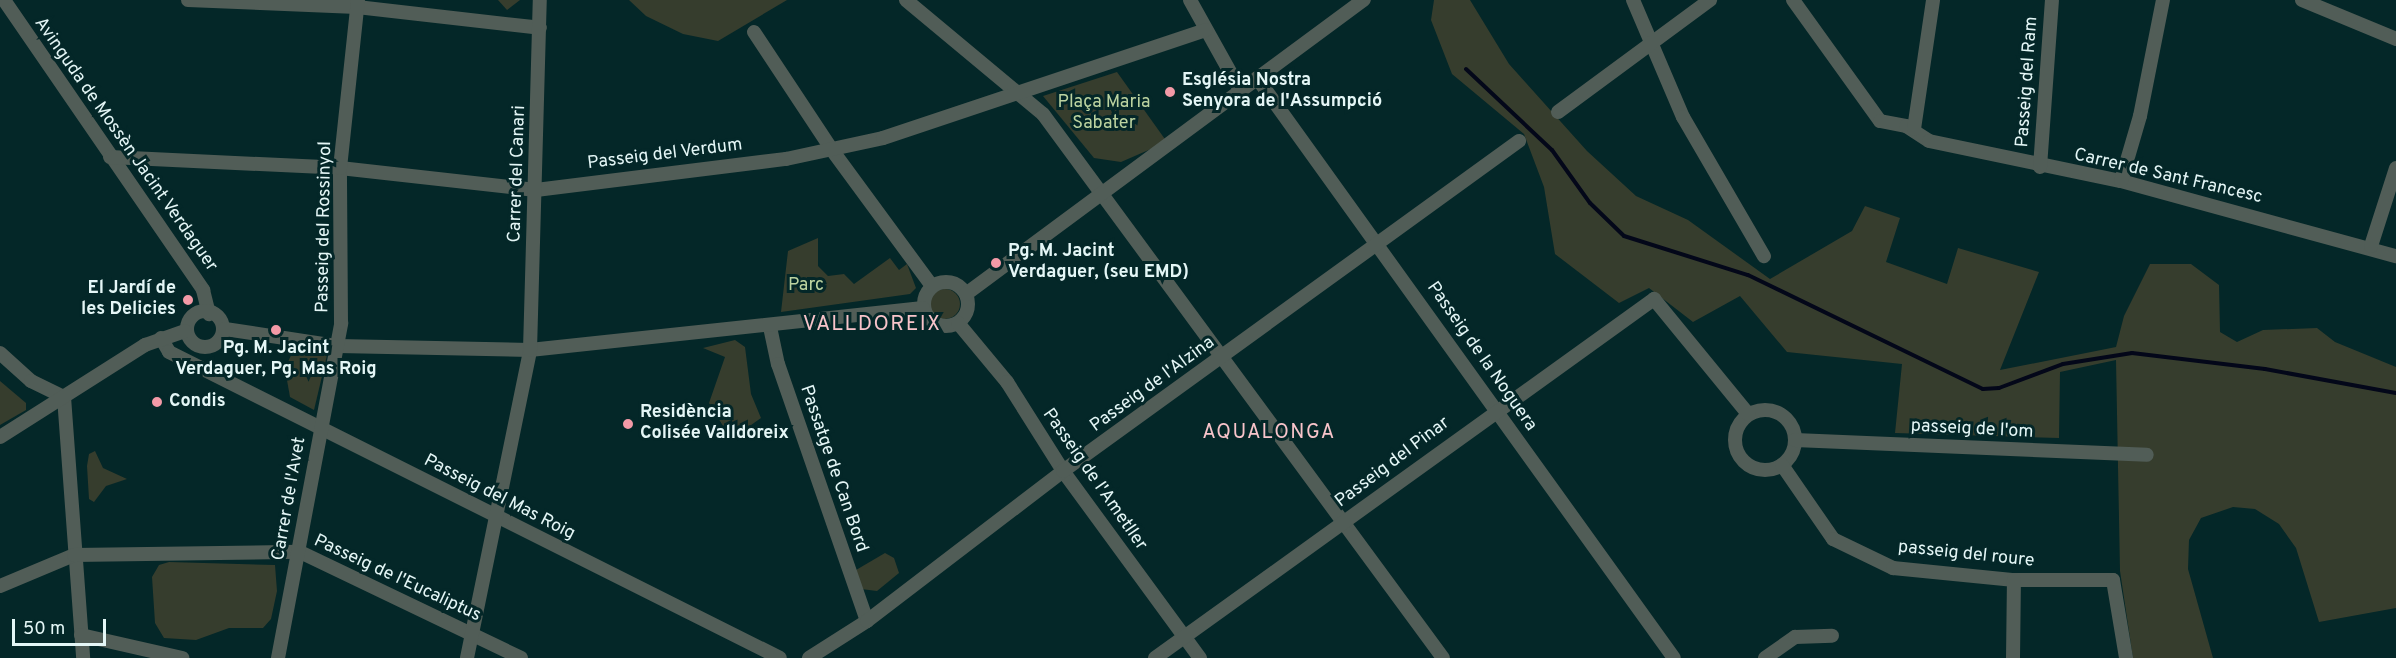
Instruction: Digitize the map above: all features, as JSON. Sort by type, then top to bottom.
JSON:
[{"type":"street","name":"Avinguda de Mossèn Jacint Verdaguer","points":[[4,0],[207,295],[209,314]]},
{"type":"street","points":[[188,0],[358,3],[540,28]]},
{"type":"street","name":"Carrer del Canari","points":[[467,658],[494,516],[530,350],[540,0]]},
{"type":"street","points":[[906,0],[1043,114],[1103,190],[1220,359],[1443,658]]},
{"type":"street","points":[[1190,0],[1240,90]]},
{"type":"street","points":[[966,294],[1103,190],[1364,0]]},
{"type":"street","points":[[1633,0],[1653,42],[1683,117],[1764,256]]},
{"type":"street","points":[[1558,112],[1710,0]]},
{"type":"street","points":[[1793,0],[1880,121],[1914,129],[1932,0]]},
{"type":"street","name":"Passeig del Ram","points":[[2040,166],[2052,0]]},
{"type":"street","points":[[2121,181],[2140,116],[2163,0]]},
{"type":"street","points":[[2302,0],[2396,39]]},
{"type":"street","name":"Passeig del Rossinyol","points":[[338,346],[340,168],[358,3]]},
{"type":"street","name":"Passeig del Verdum","points":[[110,157],[340,168],[536,190],[832,150],[1019,92],[1205,30]]},
{"type":"street","points":[[754,32],[832,150],[932,286]]},
{"type":"street","name":"Passeig de la Noguera","points":[[1257,78],[1379,244],[1674,658]]},
{"type":"street","name":"Carrer de Sant Francesc","points":[[1914,129],[1929,141],[2040,166],[2121,181],[2371,246],[2396,256]]},
{"type":"street","name":"Passeig de l'Alzina","points":[[809,658],[867,621],[1063,471],[1519,141]]},
{"type":"street","points":[[2371,246],[2396,168]]},
{"type":"street","points":[[923,308],[936,324],[958,323],[968,307],[966,294],[951,282],[932,286]]},
{"type":"street","points":[[923,308],[932,286]]},
{"type":"street","name":"Passeig del Pinar","points":[[1155,658],[1343,524],[1496,408],[1654,299],[1748,414]]},
{"type":"street","points":[[225,329],[338,346],[530,350],[770,327],[923,308]]},
{"type":"street","points":[[0,437],[161,339],[185,331],[190,319],[209,314],[223,322],[225,329],[222,338],[209,344],[191,340],[185,331]]},
{"type":"street","name":"Passeig de l'Ametller","points":[[958,323],[1006,382],[1063,471],[1200,658]]},
{"type":"street","name":"Passatge de Can Bord","points":[[770,327],[778,364],[867,621]]},
{"type":"street","name":"Passeig del Mas Roig","points":[[161,339],[169,352],[780,658]]},
{"type":"street","points":[[203,369],[209,344]]},
{"type":"street","name":"Carrer de l'Avet","points":[[278,658],[338,346]]},
{"type":"street","points":[[0,353],[31,381],[64,397]]},
{"type":"street","points":[[64,397],[83,658]]},
{"type":"street","points":[[1768,410],[1782,415],[1795,440],[1782,465],[1761,470],[1740,457],[1734,439],[1748,414],[1768,410]]},
{"type":"street","name":"passeig de l'om","points":[[1795,440],[2147,455]]},
{"type":"street","name":"passeig del roure","points":[[1782,465],[1818,523],[1866,558],[1893,568],[2014,580],[2113,580],[2126,658]]},
{"type":"street","name":"Passeig de l'Eucaliptus","points":[[74,555],[300,552],[520,658]]},
{"type":"street","points":[[0,586],[74,555]]},
{"type":"street","points":[[2013,658],[2014,580]]},
{"type":"street","points":[[81,635],[182,658]]},
{"type":"street","points":[[1766,658],[1795,637],[1832,636]]},
{"type":"green space","points":[[498,0],[520,0],[507,10]]},
{"type":"green space","points":[[629,0],[787,0],[718,41],[683,34],[646,16]]},
{"type":"green space","points":[[1434,0],[1470,0],[1509,64],[1587,151],[1636,196],[1688,220],[1770,279],[1852,231],[1865,206],[1900,218],[1886,262],[1947,284],[1958,248],[2039,272],[2000,370],[2116,347],[2124,316],[2150,264],[2191,264],[2219,285],[2220,332],[2237,342],[2263,330],[2317,328],[2335,342],[2396,367],[2396,608],[2319,622],[2296,548],[2279,524],[2255,509],[2233,507],[2201,518],[2189,540],[2188,569],[2213,658],[2133,658],[2120,571],[2116,360],[2060,372],[2059,438],[1895,433],[1902,364],[1787,352],[1740,296],[1693,322],[1649,288],[1619,303],[1555,254],[1544,187],[1524,134],[1452,74],[1431,20]]},
{"type":"green space","name":"Plaça Maria Sabater","points":[[1117,72],[1167,142],[1121,162],[1094,158],[1043,96]]},
{"type":"green space","name":"Parc","points":[[818,238],[818,266],[828,276],[844,274],[854,284],[890,258],[899,270],[907,264],[916,288],[910,294],[781,312],[788,251]]},
{"type":"green space","points":[[945,289],[951,290],[959,298],[959,310],[951,318],[945,319],[939,318],[931,310],[930,304],[931,298],[939,290]]},
{"type":"green space","points":[[735,340],[745,347],[751,394],[761,418],[744,430],[723,426],[709,403],[725,357],[703,348]]},
{"type":"green space","points":[[292,353],[327,355],[314,410],[290,397],[285,369]]},
{"type":"green space","points":[[0,381],[26,403],[26,410],[0,425]]},
{"type":"green space","points":[[95,451],[103,468],[127,479],[106,486],[94,502],[89,499],[87,466],[89,454]]},
{"type":"green space","points":[[885,553],[894,558],[899,573],[877,591],[861,589],[856,570]]},
{"type":"green space","points":[[169,562],[275,565],[277,591],[271,619],[263,628],[229,628],[196,640],[164,638],[155,623],[152,577],[159,565]]},
{"type":"waterway","points":[[1466,69],[1552,150],[1590,203],[1624,236],[1748,275],[1983,389],[1999,388],[2063,364],[2132,353],[2265,369],[2396,393]]},
{"type":"place","name":"Església Nostra Senyora de l'Assumpció","points":[[1170,92]]},
{"type":"place","name":"Pg. M. Jacint Verdaguer, (seu EMD)","points":[[996,263]]},
{"type":"place","name":"El Jardí de les Delicies","points":[[188,300]]},
{"type":"place","name":"Pg. M. Jacint Verdaguer, Pg. Mas Roig","points":[[276,330]]},
{"type":"place","name":"Condis","points":[[157,402]]},
{"type":"place","name":"Residència Colisée Valldoreix","points":[[628,424]]},
{"type":"district","name":"VALLDOREIX","points":[[872,325]]},
{"type":"district","name":"AQUALONGA","points":[[1269,433]]}]
